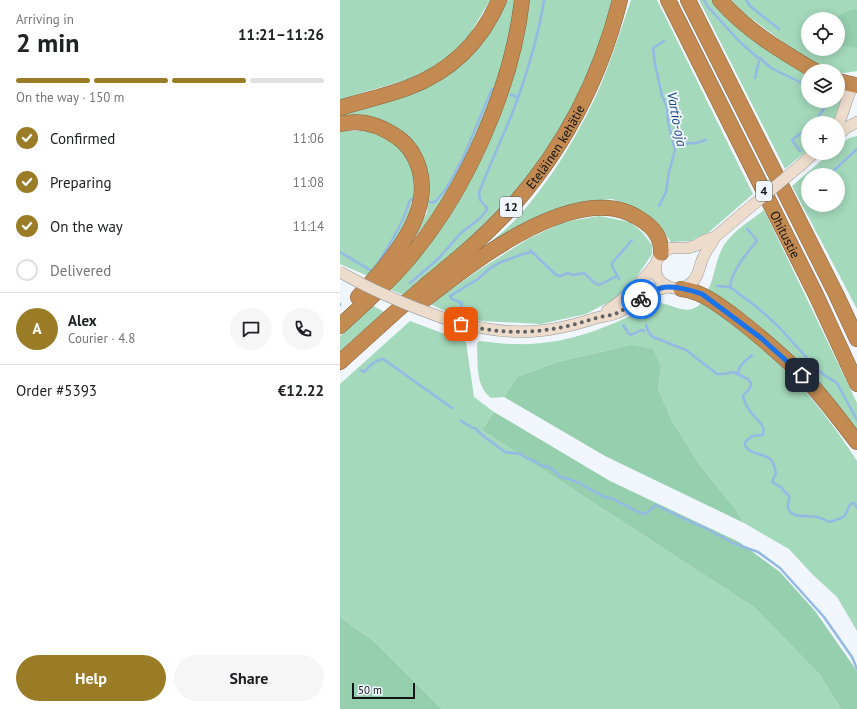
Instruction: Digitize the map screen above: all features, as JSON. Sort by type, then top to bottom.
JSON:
[{"type":"highway","points":[[340,108],[407,88],[424,81],[441,71],[472,45],[492,15],[499,0]]},
{"type":"highway","points":[[340,326],[390,279],[409,258],[437,222],[456,192],[496,106],[515,41],[522,0]]},
{"type":"highway","name":"Ohitustie","points":[[668,0],[816,295],[857,384]]},
{"type":"highway","name":"Ohitustie","points":[[688,0],[857,338]]},
{"type":"highway","points":[[720,0],[738,18],[774,46],[804,64]]},
{"type":"highway","name":"Eteläinen kehätie","points":[[340,362],[472,246],[507,212],[531,184],[555,151],[576,116],[594,79],[602,60],[619,2]]},
{"type":"highway","points":[[845,82],[856,84]]},
{"type":"highway","points":[[340,124],[354,122],[368,123],[388,130],[400,139],[408,146],[417,160],[421,172],[423,187],[417,215],[405,238],[386,266],[340,317]]},
{"type":"highway","points":[[340,366],[425,299],[484,256],[532,227],[560,215],[589,208],[602,207],[627,211],[640,218],[655,232],[660,240],[658,259]]},
{"type":"highway","points":[[674,288],[690,290],[708,297],[769,344],[810,384],[857,442]]},
{"type":"street","points":[[842,116],[848,94],[856,84]]},
{"type":"street","points":[[845,129],[857,122]]},
{"type":"street","points":[[340,272],[383,295],[402,303],[473,327],[501,332],[531,332],[565,328],[599,317],[615,314],[660,288],[674,288],[691,283],[694,280],[702,259],[715,237],[806,160]]},
{"type":"street","points":[[599,317],[630,294],[643,281],[658,259],[671,248],[692,247],[705,240],[715,237]]},
{"type":"street","points":[[658,259],[656,273],[660,280],[674,288]]},
{"type":"green space","points":[[340,0],[490,0],[467,39],[438,65],[407,80],[340,100]]},
{"type":"green space","points":[[504,0],[517,0],[508,48],[491,99],[470,150],[457,175],[428,221],[411,242],[427,213],[429,180],[417,150],[340,118],[340,113],[469,55],[496,23]]},
{"type":"green space","points":[[529,0],[612,0],[604,33],[581,91],[551,146],[520,187],[488,222],[457,251],[403,295],[389,289],[464,191]]},
{"type":"green space","points":[[631,0],[657,0],[753,194],[709,232],[690,241],[671,242],[654,220],[638,209],[612,199],[579,203],[550,213],[475,256],[518,217],[540,190],[560,161],[586,116],[599,88]]},
{"type":"green space","points":[[699,0],[713,0],[801,67],[801,108],[840,108],[837,116],[801,116],[801,156],[785,169]]},
{"type":"green space","points":[[731,0],[857,0],[857,71],[845,73],[845,64],[818,64],[803,56],[845,56],[845,12],[801,12],[801,55],[741,11]]},
{"type":"green space","points":[[854,9],[857,10],[857,48],[845,46],[845,12]]},
{"type":"green space","points":[[340,131],[367,131],[390,139],[407,156],[415,178],[413,197],[408,216],[398,240],[370,277],[340,264]]},
{"type":"green space","points":[[857,136],[857,309],[806,212],[845,212],[845,168],[813,168],[822,160],[845,160],[845,141]]},
{"type":"green space","points":[[801,178],[801,203],[792,186]]},
{"type":"green space","points":[[764,210],[857,403],[857,434],[708,290],[721,251],[729,239],[740,228]]},
{"type":"green space","points":[[599,216],[630,222],[642,232],[652,245],[652,254],[636,278],[620,296],[586,314],[541,324],[482,321],[447,312],[430,304],[482,268],[528,239],[564,222]]},
{"type":"green space","points":[[703,301],[738,328],[786,371],[812,399],[836,429],[857,461],[857,631],[837,597],[812,574],[789,549],[744,523],[736,510],[699,464],[672,421],[658,388],[661,368],[630,345],[557,362],[517,377],[504,397],[491,398],[482,387],[478,373],[477,344],[479,341],[513,344],[551,342],[605,327],[656,303],[663,303],[686,310],[697,306]]},
{"type":"green space","points":[[372,305],[384,312],[340,351],[340,336]]},
{"type":"green space","points":[[410,321],[466,342],[474,397],[494,412],[482,430],[755,608],[820,675],[841,709],[442,709],[375,642],[340,617],[340,384]]},
{"type":"green space","points":[[630,345],[653,349],[661,368],[658,388],[672,421],[699,464],[736,510],[744,523],[605,456],[504,397],[517,377],[557,362]]},
{"type":"green space","points":[[494,412],[610,481],[739,542],[780,572],[815,611],[857,671],[857,709],[841,709],[820,675],[755,608],[482,430]]},
{"type":"green space","points":[[340,617],[375,642],[442,709],[340,709]]},
{"type":"waterway","points":[[487,208],[480,200],[479,193],[522,86],[535,43],[544,0]]},
{"type":"waterway","points":[[704,0],[708,7],[739,41],[758,58],[760,58],[771,68],[801,83]]},
{"type":"waterway","points":[[746,0],[750,6],[779,29]]},
{"type":"waterway","name":"Vartio-oja","points":[[659,206],[666,192],[669,172],[675,150],[668,123],[667,107],[662,96],[655,64],[653,48],[664,41]]},
{"type":"waterway","points":[[755,78],[759,61]]},
{"type":"waterway","points":[[430,202],[435,202],[446,189],[463,158],[492,89]]},
{"type":"waterway","points":[[511,95],[518,97]]},
{"type":"waterway","points":[[819,116],[824,108]]},
{"type":"waterway","points":[[800,151],[792,140],[801,133]]},
{"type":"waterway","points":[[673,144],[696,143],[706,140]]},
{"type":"waterway","points":[[837,168],[857,149]]},
{"type":"waterway","points":[[340,252],[370,270],[373,270],[403,219],[410,200],[413,199]]},
{"type":"waterway","points":[[410,283],[438,259],[461,233],[479,219],[486,211],[487,207]]},
{"type":"waterway","points":[[730,287],[736,269],[756,242],[756,239],[747,229]]},
{"type":"waterway","name":"Vartio-oja","points":[[619,279],[612,266],[612,263],[632,240]]},
{"type":"waterway","points":[[530,250],[556,275],[560,276],[568,273],[573,275],[584,273],[599,285],[617,276]]},
{"type":"waterway","points":[[460,313],[462,303],[452,299],[450,296],[478,279],[489,269],[499,263],[532,252]]},
{"type":"waterway","points":[[717,286],[730,287],[758,308],[778,326],[816,368],[837,383],[857,420]]},
{"type":"waterway","points":[[623,325],[631,335],[641,330],[644,331]]},
{"type":"waterway","name":"Vartio-oja","points":[[646,325],[649,333],[653,337],[686,350],[717,374],[733,372],[748,379],[751,383],[750,388],[743,396],[750,412],[762,424],[763,435],[752,436],[745,442],[745,445],[747,449],[754,453],[770,458],[776,473],[772,482],[781,487],[789,496],[788,508],[793,514],[822,518],[829,522],[844,516],[852,503],[855,504],[857,508]]},
{"type":"waterway","points":[[737,374],[741,365],[752,355]]},
{"type":"waterway","points":[[361,370],[364,372],[375,362],[383,359],[452,408]]},
{"type":"waterway","points":[[461,421],[475,428],[505,452],[521,454],[542,466],[549,467],[560,477],[572,480],[638,512],[645,514],[656,505],[733,543],[758,552],[780,568],[824,617],[852,657],[857,669]]},
{"type":"way so far","points":[[461,324],[501,332],[531,332],[565,328],[599,317],[615,314],[641,299]]},
{"type":"route","points":[[641,299],[660,288],[668,287],[690,290],[702,294],[744,324],[786,359],[802,375]]}]
